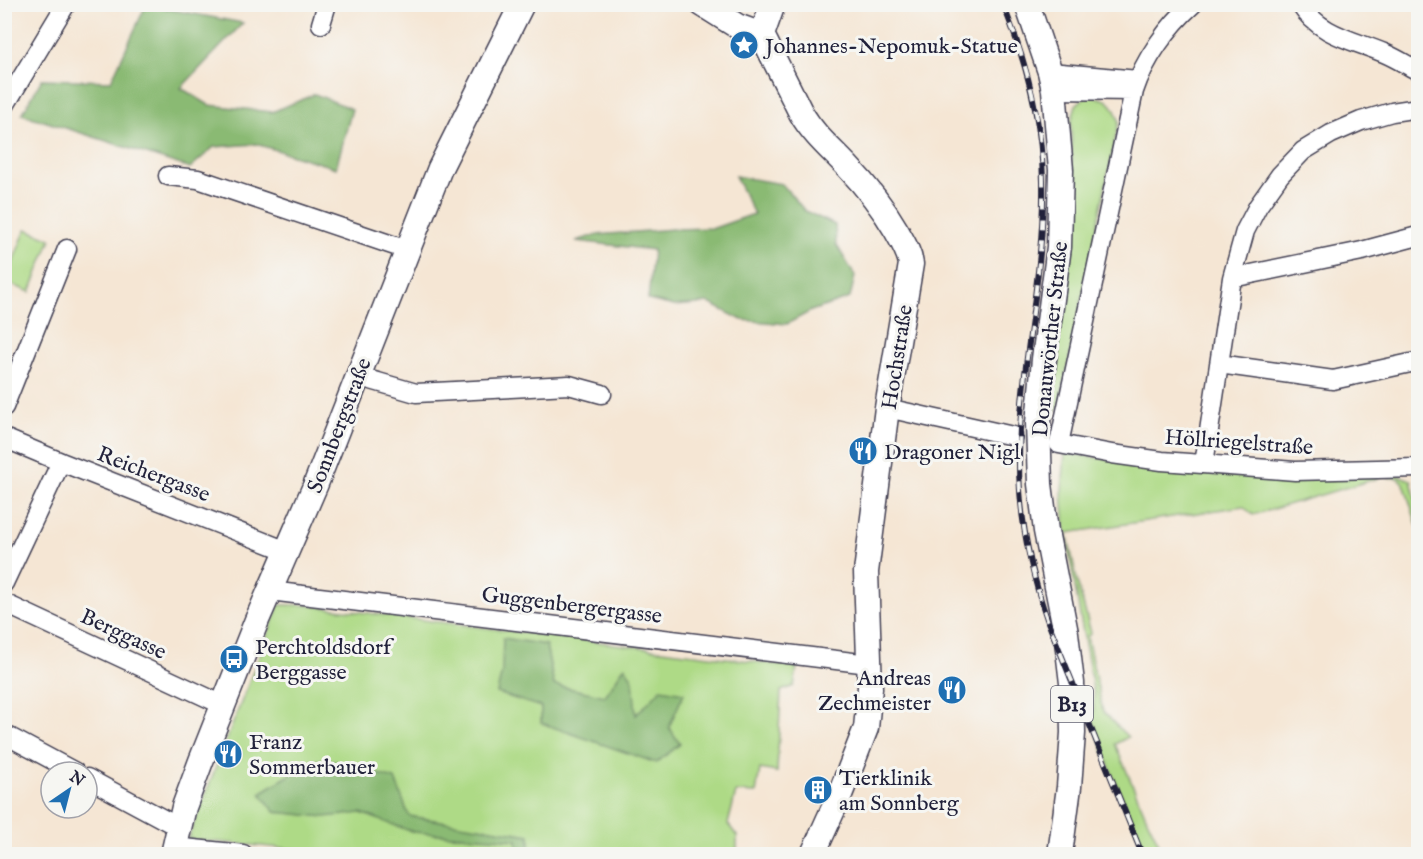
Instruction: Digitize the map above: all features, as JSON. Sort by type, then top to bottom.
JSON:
[{"type":"main road","name":"Sonnbergstraße","points":[[175,843],[184,807],[223,705],[315,486],[406,250],[440,168],[522,4]]},
{"type":"main road","points":[[702,4],[737,26],[762,35],[773,4]]},
{"type":"main road","name":"Donauwörther Straße","points":[[1027,4],[1052,81],[1061,170],[1059,247],[1038,423],[1040,484],[1046,531],[1066,633],[1072,682],[1072,744],[1060,855]]},
{"type":"main road","name":"Hochstraße","points":[[762,35],[806,121],[827,147],[874,196],[909,252],[911,264],[887,408],[866,572],[870,688],[866,728],[813,855]]},
{"type":"street","points":[[4,107],[66,4]]},
{"type":"street","points":[[321,24],[327,4]]},
{"type":"street","points":[[1052,81],[1136,86],[1161,40],[1193,4]]},
{"type":"street","points":[[1300,4],[1306,14],[1325,30],[1384,53],[1419,71]]},
{"type":"street","name":"Höllriegelstraße","points":[[1136,86],[1059,444],[1162,461],[1295,471],[1419,468]]},
{"type":"street","points":[[1204,464],[1232,279],[1245,231],[1258,206],[1280,176],[1303,151],[1331,134],[1360,121],[1392,112],[1419,108]]},
{"type":"street","points":[[168,176],[198,179],[406,250]]},
{"type":"street","points":[[1232,279],[1362,251],[1416,242]]},
{"type":"street","points":[[4,407],[68,249]]},
{"type":"street","points":[[1220,364],[1334,381],[1419,362]]},
{"type":"street","points":[[357,376],[416,393],[569,385],[602,394]]},
{"type":"street","points":[[887,408],[1013,436]]},
{"type":"street","name":"Reichergasse","points":[[4,438],[287,551]]},
{"type":"street","points":[[4,583],[61,462]]},
{"type":"street","name":"Guggenbergergasse","points":[[270,591],[869,664]]},
{"type":"street","name":"Berggasse","points":[[4,603],[223,705]]},
{"type":"street","points":[[4,734],[53,760]]},
{"type":"street","points":[[99,787],[175,843],[243,855]]},
{"type":"green space","points":[[146,5],[243,23],[181,88],[209,105],[272,112],[315,94],[352,109],[336,168],[256,144],[214,147],[190,168],[22,114],[42,79],[111,81]]},
{"type":"green space","points":[[1085,97],[1108,101],[1119,121],[1059,408],[1056,411],[1051,410],[1059,363],[1058,343],[1070,250],[1073,195],[1071,122],[1076,105]]},
{"type":"green space","points":[[735,176],[782,184],[805,211],[835,225],[836,244],[855,276],[850,298],[811,311],[787,324],[742,320],[709,303],[674,306],[648,300],[653,250],[576,241],[596,235],[714,228],[754,214]]},
{"type":"green space","points":[[26,229],[51,239],[30,292],[5,282]]},
{"type":"green space","points":[[1065,453],[1215,475],[1277,479],[1395,474],[1411,480],[1418,510],[1418,528],[1404,484],[1398,478],[1382,477],[1253,515],[1243,506],[1067,533],[1091,633],[1087,637],[1103,712],[1128,737],[1115,744],[1164,854],[1146,854],[1093,722],[1094,695],[1065,530],[1062,491]]},
{"type":"green space","points":[[279,605],[304,605],[797,667],[794,686],[781,691],[777,772],[760,769],[756,793],[736,792],[728,824],[737,836],[737,854],[344,854],[188,839]]},
{"type":"green space","points":[[503,638],[546,645],[554,685],[605,696],[625,666],[633,680],[636,715],[661,689],[684,693],[669,727],[680,744],[656,763],[541,723],[541,707],[497,693],[502,671]]},
{"type":"green space","points":[[327,759],[395,779],[409,816],[530,835],[530,854],[518,854],[517,840],[413,832],[361,813],[325,817],[275,812],[260,793],[313,761]]},
{"type":"railway","points":[[1003,4],[1026,69],[1036,113],[1043,181],[1040,251],[1020,427],[1019,462],[1023,524],[1036,583],[1048,622],[1142,854]]},
{"type":"place","name":"Johannes-Nepomuk-Statue","points":[[744,45]]},
{"type":"place","name":"Dragoner Nigl","points":[[863,451]]},
{"type":"place","name":"Perchtoldsdorf Berggasse","points":[[234,659]]},
{"type":"place","name":"Andreas Zechmeister","points":[[952,690]]},
{"type":"place","name":"Franz Sommerbauer","points":[[228,754]]},
{"type":"place","name":"Tierklinik am Sonnberg","points":[[818,790]]}]
